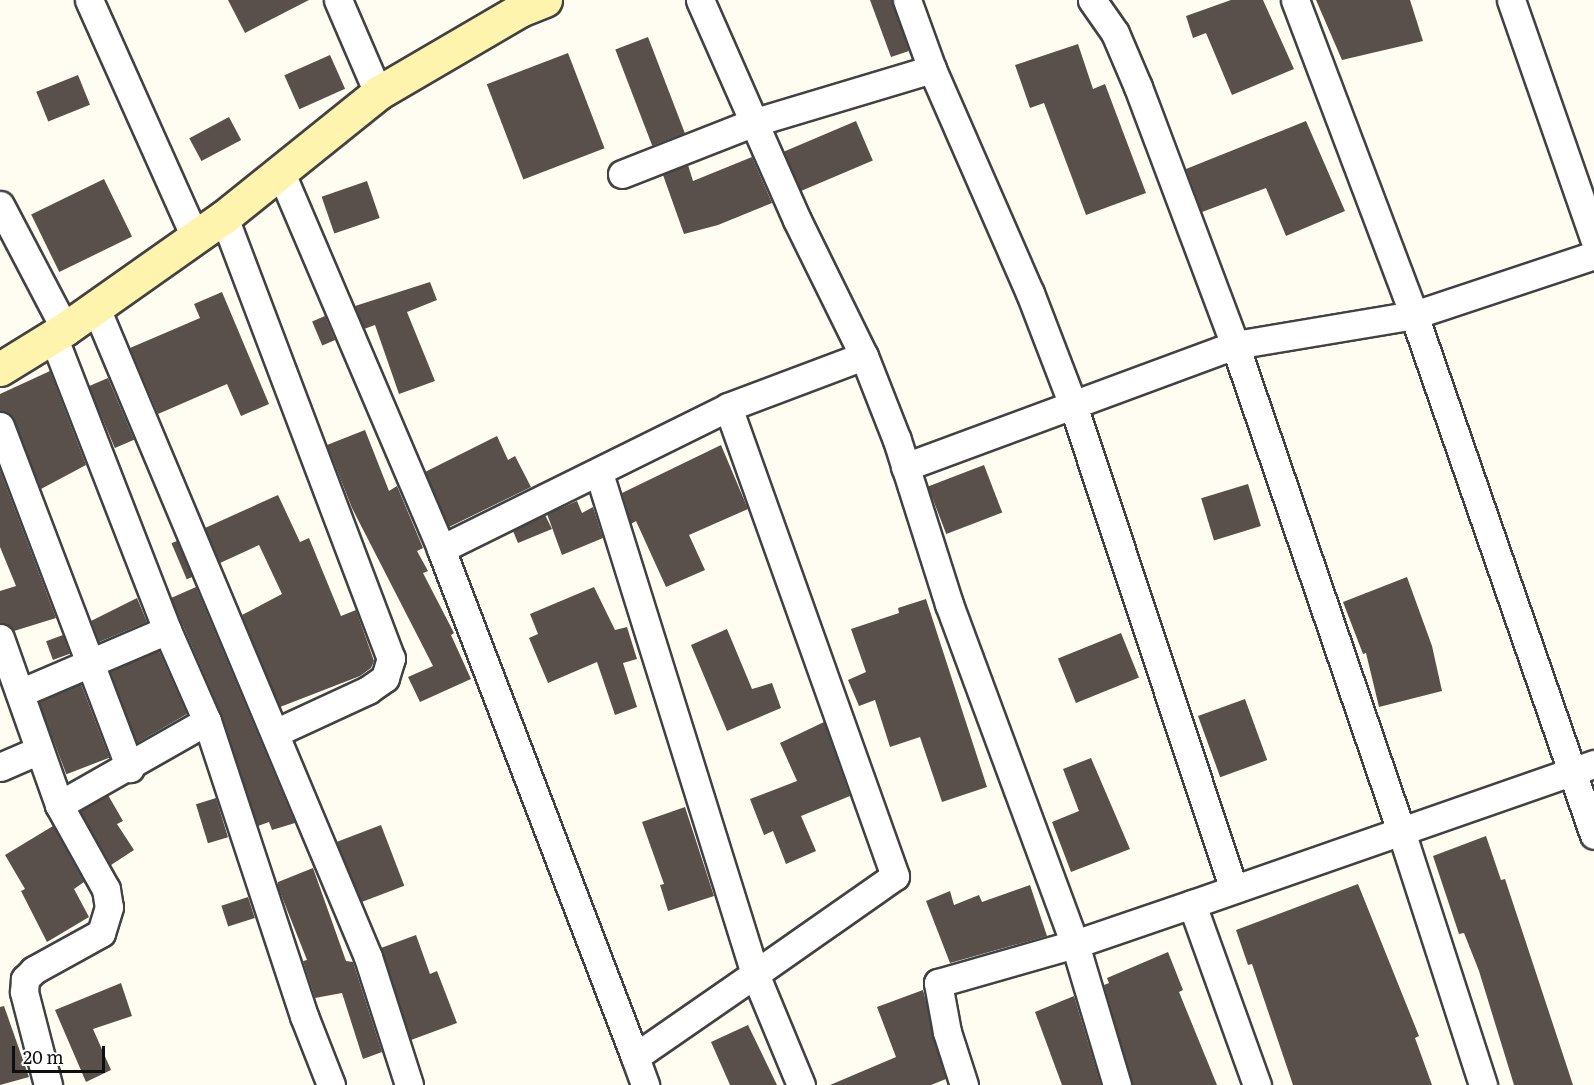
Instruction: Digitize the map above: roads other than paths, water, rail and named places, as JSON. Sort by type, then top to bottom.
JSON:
[{"type":"street","points":[[89,0],[194,235]]},
{"type":"street","points":[[338,0],[378,93]]},
{"type":"street","points":[[0,369],[96,308],[194,235],[224,217],[378,93],[520,10],[545,0]]},
{"type":"street","points":[[700,0],[752,123],[864,356],[905,467],[949,604],[1075,944],[1118,1085]]},
{"type":"street","points":[[907,0],[932,69],[1030,293],[1073,405],[1233,887]]},
{"type":"street","points":[[1092,0],[1115,33],[1138,87],[1235,345],[1401,831],[1483,1085]]},
{"type":"street","points":[[1295,0],[1582,768],[1594,835]]},
{"type":"street","points":[[1511,0],[1594,239]]},
{"type":"street","points":[[622,174],[752,123],[932,69]]},
{"type":"street","points":[[281,173],[441,549],[645,1085]]},
{"type":"street","points":[[0,205],[59,333],[167,630],[207,721],[304,1016],[331,1085]]},
{"type":"street","points":[[224,217],[391,657],[385,678],[368,690],[275,733]]},
{"type":"street","points":[[905,467],[1235,345],[1414,315],[1594,255]]},
{"type":"street","points":[[96,308],[368,957],[409,1085]]},
{"type":"street","points":[[441,549],[599,473],[728,407],[864,356]]},
{"type":"street","points":[[635,1057],[895,876],[728,407]]},
{"type":"street","points":[[0,426],[130,768]]},
{"type":"street","points":[[599,473],[755,974],[801,1085]]},
{"type":"street","points":[[20,693],[91,665],[167,630]]},
{"type":"street","points":[[0,638],[20,693],[37,751],[59,805],[106,889],[109,907],[101,933],[34,970],[25,979],[24,992],[48,1085]]},
{"type":"street","points":[[59,805],[130,768],[207,721]]},
{"type":"street","points":[[0,767],[37,751]]},
{"type":"street","points":[[964,1085],[947,1032],[938,983],[1075,944],[1192,904],[1233,887],[1582,768]]},
{"type":"street","points":[[1192,904],[1257,1085]]}]
